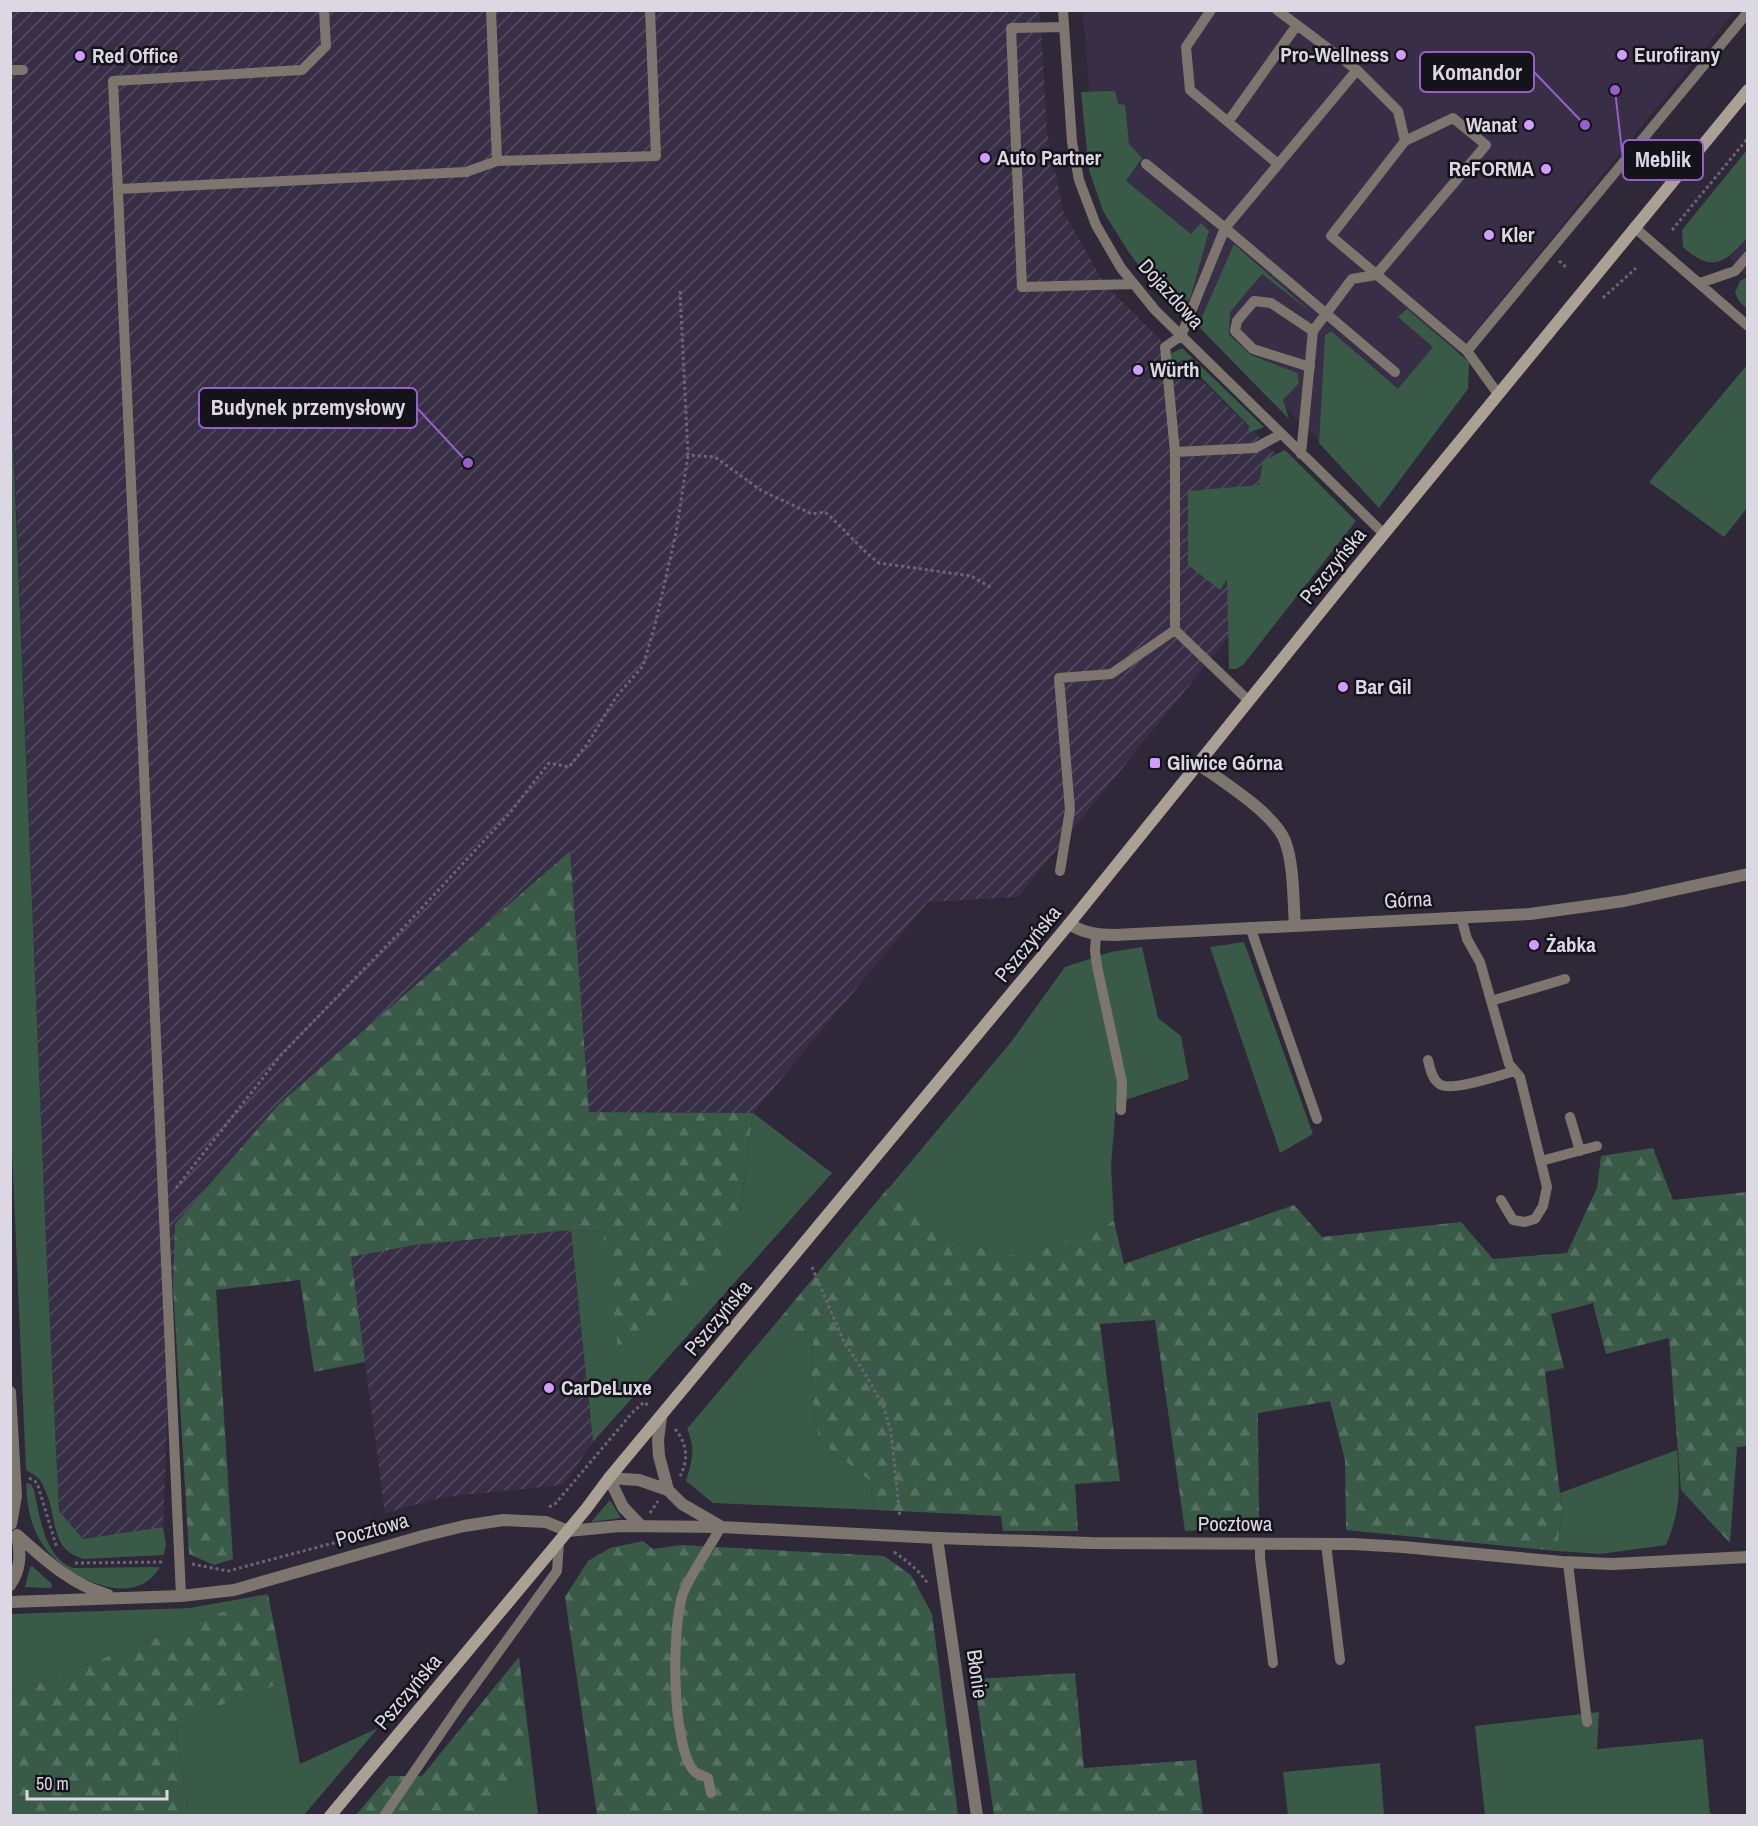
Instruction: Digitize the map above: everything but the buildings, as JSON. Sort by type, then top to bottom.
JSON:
[{"type":"main road","name":"Pszczyńska","points":[[330,1815],[559,1542],[609,1478],[1069,924],[1384,534],[1748,90]]},
{"type":"street","points":[[1198,764],[1268,816],[1278,828],[1289,856],[1295,925]]},
{"type":"street","name":"Górna","points":[[1069,924],[1096,935],[1530,914],[1624,901],[1748,874]]},
{"type":"street","points":[[10,1392],[16,1496],[13,1528],[20,1551],[19,1567],[10,1585]]},
{"type":"street","points":[[661,1417],[658,1440],[659,1456],[668,1490]]},
{"type":"street","points":[[609,1478],[623,1508],[641,1526]]},
{"type":"street","name":"Pocztowa","points":[[609,1478],[639,1480],[668,1490],[682,1504],[721,1527]]},
{"type":"street","name":"Pocztowa","points":[[10,1602],[181,1596],[234,1590],[404,1541],[483,1522],[515,1519],[546,1522],[568,1531],[641,1526],[721,1527],[1090,1543],[1326,1544],[1403,1547],[1568,1563],[1613,1564],[1748,1557]]},
{"type":"street","name":"Pocztowa","points":[[13,1528],[52,1567],[97,1592],[115,1597]]},
{"type":"street","name":"Błonie","points":[[937,1538],[977,1815]]},
{"type":"lane","points":[[181,1596],[113,81],[302,70],[326,46],[324,10]]},
{"type":"lane","points":[[490,10],[497,161]]},
{"type":"lane","points":[[119,189],[466,172],[497,161],[656,156],[650,10]]},
{"type":"lane","name":"Dojazdowa","points":[[1063,10],[1072,142],[1078,180],[1096,225],[1121,268],[1155,310],[1384,534]]},
{"type":"lane","points":[[1211,10],[1186,47],[1190,90],[1278,164]]},
{"type":"lane","points":[[1277,10],[1357,70],[1398,111],[1405,141]]},
{"type":"lane","points":[[1467,351],[1748,12]]},
{"type":"lane","points":[[1228,122],[1297,26]]},
{"type":"lane","points":[[1064,27],[1011,28],[1022,287],[1134,284]]},
{"type":"lane","points":[[10,70],[23,70]]},
{"type":"lane","points":[[1249,701],[1175,630],[1175,452],[1165,347],[1181,336],[1225,228],[1357,70]]},
{"type":"lane","points":[[1301,454],[1313,331],[1353,279],[1376,274],[1486,145],[1453,118],[1405,141],[1330,236],[1376,274],[1467,351],[1498,394]]},
{"type":"lane","points":[[1146,164],[1395,372]]},
{"type":"lane","points":[[1634,227],[1748,326]]},
{"type":"lane","points":[[1700,283],[1735,271],[1748,256]]},
{"type":"lane","points":[[1310,367],[1253,349],[1235,331],[1237,321],[1254,302],[1271,303],[1313,331]]},
{"type":"lane","points":[[1175,452],[1255,448],[1281,434]]},
{"type":"lane","points":[[1060,871],[1070,810],[1059,678],[1111,674],[1175,630]]},
{"type":"lane","points":[[1461,917],[1467,939],[1480,962],[1509,1064],[1520,1077],[1547,1187],[1543,1206],[1535,1219],[1525,1222],[1513,1220],[1502,1200]]},
{"type":"lane","points":[[1250,927],[1317,1119]]},
{"type":"lane","points":[[1096,935],[1097,966],[1122,1082],[1121,1110]]},
{"type":"lane","points":[[1491,1001],[1564,979]]},
{"type":"lane","points":[[1428,1060],[1433,1077],[1440,1085],[1452,1087],[1515,1071]]},
{"type":"lane","points":[[1570,1117],[1580,1151]]},
{"type":"lane","points":[[1541,1161],[1597,1146]]},
{"type":"lane","points":[[711,1793],[708,1778],[695,1771],[684,1750],[675,1688],[678,1612],[684,1591],[721,1527]]},
{"type":"lane","points":[[384,1815],[556,1572],[559,1542]]},
{"type":"lane","points":[[1260,1544],[1273,1663]]},
{"type":"lane","points":[[1326,1544],[1340,1660]]},
{"type":"lane","points":[[1568,1563],[1587,1722]]},
{"type":"path","points":[[1672,230],[1748,138]]},
{"type":"path","points":[[1603,298],[1636,268]]},
{"type":"path","points":[[164,1203],[281,1055],[508,815],[549,763],[569,767],[588,743],[616,697],[643,666],[676,533],[688,455],[680,291]]},
{"type":"path","points":[[688,455],[716,457],[762,491],[812,514],[825,512],[842,526],[866,554],[879,563],[971,576],[992,588]]},
{"type":"path","points":[[812,1267],[844,1342],[867,1375],[884,1408],[891,1432],[900,1517]]},
{"type":"path","points":[[546,1508],[555,1504],[632,1413],[644,1402]]},
{"type":"path","points":[[31,1479],[38,1486],[52,1537],[62,1555]]},
{"type":"path","points":[[69,1561],[180,1563],[228,1571],[411,1523]]},
{"type":"path","points":[[891,1550],[922,1574],[931,1590]]},
{"type":"shaded area","points":[[10,11],[1040,11],[1047,133],[1063,211],[1105,285],[1332,509],[1018,897],[928,902],[753,1113],[589,1112],[569,851],[280,1103],[175,1224],[163,1527],[83,1539],[59,1511],[46,1241],[11,371]]},
{"type":"shaded area","points":[[1083,11],[1735,11],[1358,477],[1166,294],[1094,153]]},
{"type":"shaded area","points":[[1747,238],[1747,278],[1729,258]]},
{"type":"shaded area","points":[[571,1230],[593,1442],[563,1485],[444,1497],[385,1513],[351,1257],[415,1245]]},
{"type":"green space","points":[[1115,91],[1118,104],[1125,105],[1129,144],[1142,158],[1126,181],[1191,234],[1201,223],[1209,231],[1190,299],[1178,307],[1153,285],[1128,251],[1103,211],[1089,170],[1081,92]]},
{"type":"green space","points":[[1747,150],[1747,238],[1725,259],[1718,262],[1702,260],[1683,247],[1682,230]]},
{"type":"green space","points":[[1234,244],[1312,313],[1262,274],[1230,312],[1229,335],[1251,355],[1297,373],[1299,383],[1283,400],[1289,419],[1198,326]]},
{"type":"green space","points":[[1747,277],[1747,309],[1735,293],[1740,281]]},
{"type":"green space","points":[[1407,309],[1469,362],[1468,389],[1379,508],[1319,443],[1325,335],[1331,331],[1398,389],[1433,347],[1398,317]]},
{"type":"green space","points":[[1182,348],[1264,427],[1248,433],[1249,426],[1184,360],[1172,364],[1166,356]]},
{"type":"green space","points":[[1747,365],[1747,508],[1724,537],[1649,482]]},
{"type":"green space","points":[[10,371],[59,1511],[83,1539],[163,1527],[166,1544],[164,1555],[84,1559],[73,1555],[65,1548],[56,1531],[49,1500],[41,1482],[26,1470],[10,1107]]},
{"type":"green space","points":[[1285,450],[1356,521],[1243,665],[1236,669],[1229,669],[1227,579],[1220,590],[1188,565],[1188,491],[1259,485],[1263,461]]},
{"type":"green space","points":[[570,851],[589,1112],[753,1113],[740,1212],[717,1265],[618,1347],[603,1231],[571,1230],[415,1245],[351,1257],[365,1362],[314,1372],[300,1280],[216,1290],[233,1559],[214,1565],[189,1554],[173,1286],[175,1224],[280,1103]]},
{"type":"green space","points":[[1244,942],[1313,1134],[1280,1153],[1210,947]]},
{"type":"green space","points":[[1142,947],[1158,1018],[1181,1036],[1189,1079],[1116,1103],[1111,1166],[1114,1221],[1022,1257],[940,1238],[888,1189],[1011,1042],[1065,967],[1111,952]]},
{"type":"green space","points":[[753,1113],[832,1173],[593,1442],[571,1230],[604,1231],[619,1347],[740,1212]]},
{"type":"green space","points":[[1653,1148],[1673,1200],[1747,1192],[1747,1446],[1737,1447],[1730,1543],[1681,1490],[1669,1338],[1606,1354],[1593,1303],[1551,1314],[1564,1368],[1545,1372],[1562,1510],[1557,1551],[1346,1530],[1345,1460],[1330,1401],[1258,1413],[1259,1527],[1185,1531],[1155,1320],[1100,1324],[1120,1481],[1075,1484],[1078,1531],[1003,1531],[1001,1516],[876,1510],[868,1479],[819,1441],[810,1382],[813,1342],[776,1323],[888,1188],[940,1238],[1022,1257],[1114,1221],[1124,1264],[1294,1205],[1322,1237],[1461,1222],[1493,1259],[1567,1253],[1597,1188],[1601,1156]]},
{"type":"green space","points":[[776,1323],[813,1342],[810,1382],[819,1441],[868,1479],[876,1510],[713,1503],[686,1481],[692,1455],[687,1429]]},
{"type":"green space","points":[[1677,1450],[1679,1476],[1677,1509],[1666,1545],[1600,1554],[1557,1551],[1562,1510],[1560,1493]]},
{"type":"green space","points":[[26,1483],[31,1484],[34,1490],[41,1524],[49,1546],[63,1563],[73,1568],[160,1567],[149,1580],[134,1587],[118,1588],[100,1585],[67,1568],[53,1557],[35,1530],[28,1507]]},
{"type":"green space","points":[[610,1500],[621,1518],[592,1522],[592,1521]]},
{"type":"green space","points":[[643,1541],[653,1549],[681,1545],[884,1556],[911,1575],[932,1614],[958,1815],[597,1815],[565,1597],[588,1561],[610,1548]]},
{"type":"green space","points":[[32,1566],[52,1584],[51,1588],[25,1587]]},
{"type":"green space","points":[[268,1594],[11,1696],[10,1614],[190,1608]]},
{"type":"green space","points":[[268,1594],[285,1682],[221,1705],[176,1728],[188,1815],[11,1815],[11,1696]]},
{"type":"green space","points":[[519,1657],[531,1754],[483,1815],[355,1816],[389,1776],[422,1776]]},
{"type":"green space","points":[[1075,1673],[1084,1768],[1196,1760],[1203,1815],[994,1815],[974,1679]]},
{"type":"green space","points":[[285,1682],[300,1764],[378,1728],[304,1815],[188,1816],[176,1728],[221,1705]]},
{"type":"green space","points":[[1599,1712],[1597,1749],[1703,1739],[1710,1815],[1485,1815],[1475,1726]]},
{"type":"green space","points":[[531,1754],[538,1815],[483,1815]]},
{"type":"green space","points":[[1380,1763],[1384,1815],[1288,1815],[1283,1772]]},
{"type":"place","name":"Pro-Wellness","points":[[1401,55]]},
{"type":"place","name":"Eurofirany","points":[[1622,55]]},
{"type":"place","name":"Red Office","points":[[80,56]]},
{"type":"place","name":"Meblik","points":[[1615,90]]},
{"type":"place","name":"Wanat","points":[[1529,125]]},
{"type":"place","name":"Komandor","points":[[1585,125]]},
{"type":"place","name":"Auto Partner","points":[[985,158]]},
{"type":"place","name":"ReFORMA","points":[[1546,169]]},
{"type":"place","name":"Kler","points":[[1489,235]]},
{"type":"place","name":"Würth","points":[[1138,370]]},
{"type":"place","name":"Budynek przemysłowy","points":[[468,463]]},
{"type":"place","name":"Bar Gil","points":[[1343,687]]},
{"type":"place","name":"Gliwice Górna","points":[[1155,763]]},
{"type":"place","name":"Żabka","points":[[1534,945]]},
{"type":"place","name":"CarDeLuxe","points":[[549,1388]]}]
